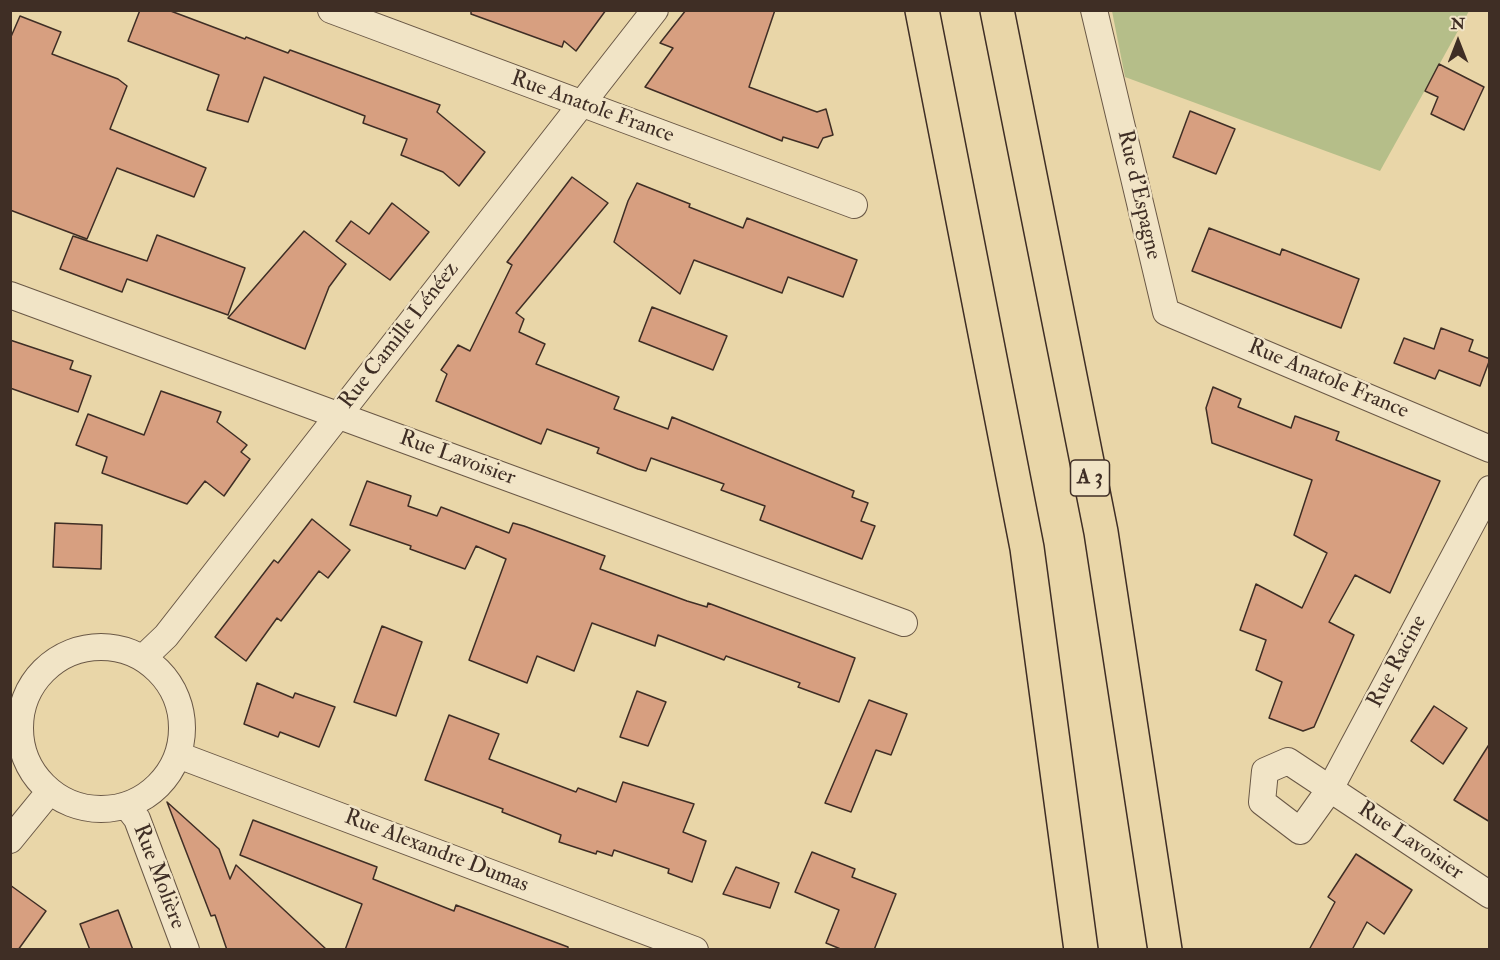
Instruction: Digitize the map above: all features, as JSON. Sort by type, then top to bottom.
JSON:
[{"type":"highway","points":[[922,10],[1027,548],[1081,950]]},
{"type":"highway","name":"A 3","points":[[997,10],[1101,532],[1165,950]]},
{"type":"street","name":"Rue Anatole France","points":[[331,10],[854,205]]},
{"type":"street","name":"Rue Camille Lénéez","points":[[143,658],[166,636],[655,10]]},
{"type":"street","name":"Rue d'Espagne","points":[[1094,10],[1166,312]]},
{"type":"street","name":"Rue Lavoisier","points":[[10,295],[904,623]]},
{"type":"street","name":"Rue Anatole France","points":[[1166,312],[1490,449]]},
{"type":"street","name":"Rue Racine","points":[[1300,831],[1330,789],[1490,489]]},
{"type":"street","points":[[88,648],[117,648],[143,658],[164,676],[178,700],[183,728],[178,755],[167,777],[149,794],[126,806],[100,809],[73,804],[50,791],[32,770],[16,743],[20,720],[18,697],[62,657],[88,648]]},
{"type":"street","name":"Rue Alexandre Dumas","points":[[178,755],[694,950]]},
{"type":"street","name":"Rue Lavoisier","points":[[1300,831],[1262,802],[1265,771],[1288,761],[1490,895]]},
{"type":"street","points":[[10,840],[50,791]]},
{"type":"street","name":"Rue Molière","points":[[126,806],[137,819],[186,950]]},
{"type":"green space","points":[[1112,11],[1469,11],[1380,171],[1125,77]]},
{"type":"building","points":[[140,10],[168,10],[245,39],[246,37],[288,53],[290,50],[440,105],[437,112],[485,152],[459,186],[443,172],[401,155],[407,139],[363,123],[365,116],[264,77],[248,122],[207,110],[219,75],[128,41]]},
{"type":"building","points":[[471,10],[606,10],[576,51],[564,41],[562,47],[471,14]]},
{"type":"building","points":[[686,10],[775,10],[749,87],[817,112],[826,109],[833,135],[823,138],[818,148],[783,137],[782,141],[645,87],[673,48],[660,43]]},
{"type":"building","points":[[20,16],[61,32],[52,54],[118,79],[127,86],[110,129],[206,168],[194,197],[117,168],[87,239],[10,210],[10,39]]},
{"type":"building","points":[[1439,64],[1484,87],[1464,130],[1431,114],[1438,97],[1425,91]]},
{"type":"building","points":[[1190,111],[1235,129],[1216,174],[1173,157]]},
{"type":"building","points":[[572,177],[608,203],[516,313],[524,319],[519,332],[545,344],[536,364],[619,397],[614,409],[668,429],[672,417],[854,491],[852,497],[868,503],[861,521],[875,526],[862,559],[760,520],[765,506],[721,490],[724,484],[651,458],[646,471],[638,469],[597,453],[599,448],[547,429],[541,444],[436,401],[447,374],[441,370],[458,345],[470,351],[512,265],[507,262]]},
{"type":"building","points":[[637,183],[743,228],[747,218],[857,260],[843,297],[788,277],[782,293],[694,260],[680,294],[614,242],[628,201]]},
{"type":"building","points":[[392,203],[429,232],[390,280],[336,241],[351,221],[369,234]]},
{"type":"building","points":[[1209,228],[1280,255],[1282,249],[1359,279],[1341,328],[1192,271]]},
{"type":"building","points":[[304,231],[346,264],[329,287],[305,349],[228,318]]},
{"type":"building","points":[[157,235],[245,268],[228,315],[127,279],[122,292],[60,269],[73,236],[147,261]]},
{"type":"building","points":[[652,307],[727,336],[713,370],[639,341]]},
{"type":"building","points":[[1441,328],[1473,340],[1469,351],[1490,359],[1480,386],[1439,370],[1435,379],[1394,363],[1404,338],[1434,349]]},
{"type":"building","points":[[10,340],[73,361],[70,369],[91,376],[78,412],[10,388]]},
{"type":"building","points":[[1213,387],[1241,399],[1238,407],[1291,428],[1295,416],[1339,432],[1336,440],[1440,481],[1390,593],[1355,575],[1329,622],[1354,635],[1314,727],[1303,731],[1269,718],[1282,682],[1256,670],[1266,640],[1240,630],[1256,584],[1302,608],[1327,553],[1294,535],[1312,480],[1212,443],[1206,408]]},
{"type":"building","points":[[161,391],[221,412],[217,422],[247,445],[241,452],[250,459],[224,496],[205,481],[187,504],[102,473],[107,457],[76,445],[88,414],[144,435]]},
{"type":"building","points":[[367,481],[411,496],[408,506],[437,516],[441,507],[509,533],[513,523],[524,526],[605,556],[600,569],[687,601],[707,607],[708,603],[855,658],[839,702],[798,687],[800,683],[726,656],[724,660],[658,635],[655,646],[592,623],[574,671],[537,656],[527,683],[469,660],[506,559],[476,546],[465,569],[410,549],[411,546],[350,525]]},
{"type":"building","points":[[312,519],[350,550],[328,578],[319,571],[281,621],[277,618],[246,661],[215,637],[274,560],[278,563]]},
{"type":"building","points":[[55,523],[102,525],[101,569],[53,567]]},
{"type":"building","points":[[382,626],[422,642],[396,716],[354,702]]},
{"type":"building","points":[[257,683],[293,698],[295,693],[335,707],[319,747],[280,732],[278,737],[244,724]]},
{"type":"building","points":[[637,691],[666,702],[648,746],[620,737]]},
{"type":"building","points":[[869,700],[907,714],[891,755],[876,750],[851,812],[825,803]]},
{"type":"building","points":[[1434,706],[1467,728],[1443,764],[1411,741]]},
{"type":"building","points":[[449,715],[499,734],[489,759],[576,792],[578,788],[616,802],[623,782],[694,804],[683,832],[706,841],[692,882],[668,873],[669,869],[614,850],[612,856],[597,851],[596,854],[559,842],[561,835],[502,812],[503,809],[425,780]]},
{"type":"building","points":[[1490,743],[1490,822],[1454,800]]},
{"type":"building","points":[[167,802],[219,849],[230,879],[236,865],[327,950],[227,950],[215,915],[211,916]]},
{"type":"building","points":[[253,820],[377,867],[373,879],[454,911],[456,905],[568,947],[568,950],[345,950],[362,904],[240,855]]},
{"type":"building","points":[[812,852],[855,869],[852,877],[896,894],[874,950],[843,950],[826,943],[839,910],[795,892]]},
{"type":"building","points":[[1356,854],[1412,890],[1384,934],[1367,922],[1352,950],[1309,950],[1335,902],[1328,897]]},
{"type":"building","points":[[736,867],[779,883],[770,908],[723,894]]},
{"type":"building","points":[[10,885],[46,911],[18,950],[10,950]]},
{"type":"building","points":[[118,910],[133,950],[90,950],[80,924]]}]
